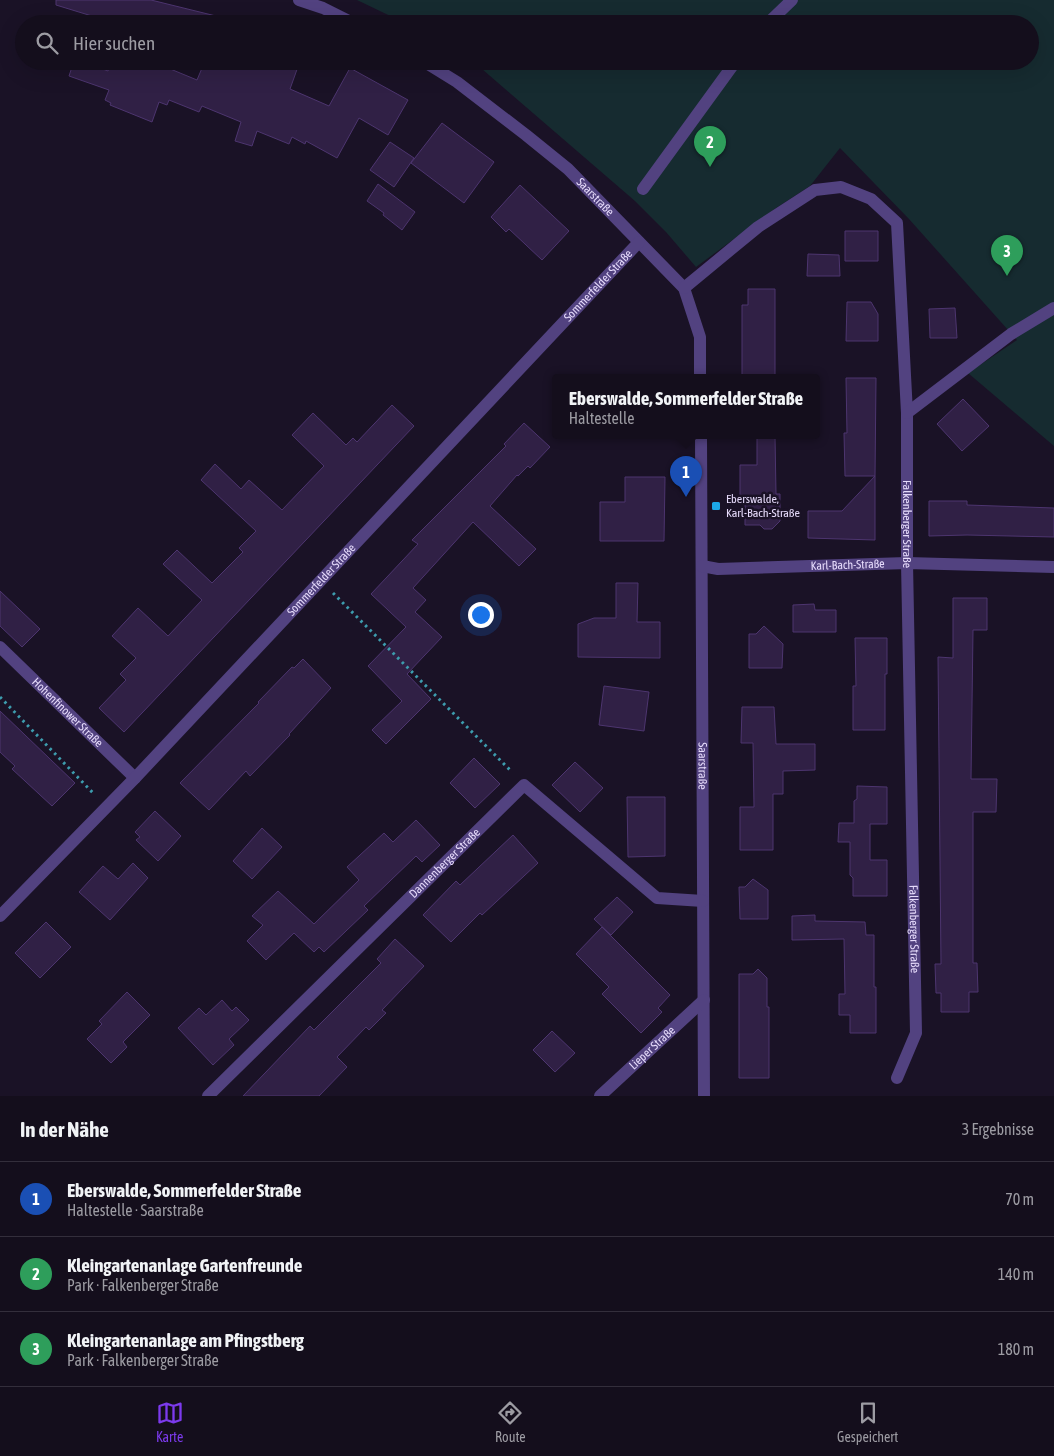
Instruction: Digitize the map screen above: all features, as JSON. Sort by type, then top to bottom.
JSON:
[{"type":"street","points":[[299,0],[337,15]]},
{"type":"street","points":[[776,15],[792,0]]},
{"type":"street","name":"Saarstraße","points":[[438,70],[457,82],[568,169],[684,288],[700,337],[700,374]]},
{"type":"street","points":[[643,188],[729,70]]},
{"type":"street","name":"Falkenberger Straße","points":[[684,288],[758,227],[815,190],[841,187],[871,198],[897,223],[907,413],[907,563],[916,1033],[897,1078]]},
{"type":"street","name":"Sommerfelder Straße","points":[[0,916],[135,778],[639,242]]},
{"type":"street","points":[[907,413],[1010,334],[1054,308]]},
{"type":"street","name":"Saarstraße","points":[[701,439],[704,1096]]},
{"type":"street","name":"Karl-Bach-Straße","points":[[702,566],[718,569],[907,563],[1054,567]]},
{"type":"street","name":"Hohenfinower Straße","points":[[0,647],[135,778]]},
{"type":"street","points":[[524,785],[657,898],[703,901]]},
{"type":"street","name":"Dannenberger Straße","points":[[208,1096],[524,785]]},
{"type":"street","name":"Lieper Straße","points":[[600,1096],[704,1000]]},
{"type":"path","points":[[320,580],[524,785]]},
{"type":"path","points":[[0,697],[106,807]]},
{"type":"green space","points":[[357,0],[1054,0],[1054,446],[968,373],[1017,340],[909,219],[840,148],[810,186],[776,208],[696,267],[666,232],[635,201],[483,70],[1039,70],[1039,15],[388,15]]},
{"type":"building","points":[[56,0],[151,0],[212,15],[89,15],[56,5]]},
{"type":"building","points":[[71,70],[173,70],[197,80],[201,70],[297,70],[290,89],[329,106],[349,70],[354,70],[408,100],[388,135],[359,118],[337,158],[306,141],[305,144],[292,137],[289,144],[257,131],[252,146],[235,141],[241,122],[202,106],[199,112],[169,100],[167,105],[159,102],[152,122],[110,105],[111,103],[105,100],[109,90],[69,76]]},
{"type":"building","points":[[442,123],[494,162],[464,203],[411,163]]},
{"type":"building","points":[[390,142],[414,158],[394,187],[370,170]]},
{"type":"building","points":[[378,184],[415,212],[402,230],[383,215],[384,213],[367,201]]},
{"type":"building","points":[[520,185],[569,231],[542,260],[509,229],[506,232],[491,217]]},
{"type":"building","points":[[845,231],[878,231],[878,261],[845,261]]},
{"type":"building","points":[[808,254],[839,255],[840,276],[807,276]]},
{"type":"building","points":[[748,289],[775,289],[775,374],[742,374],[742,305],[748,305]]},
{"type":"building","points":[[847,302],[871,302],[878,314],[878,341],[846,341]]},
{"type":"building","points":[[955,308],[957,338],[930,338],[929,309]]},
{"type":"building","points":[[846,378],[876,378],[875,476],[845,476],[844,433],[847,433]]},
{"type":"building","points":[[963,399],[989,426],[962,451],[937,424]]},
{"type":"building","points":[[392,405],[414,426],[124,732],[99,708],[126,680],[120,674],[136,658],[112,636],[138,608],[168,636],[202,600],[163,564],[177,550],[212,583],[243,552],[239,548],[256,531],[201,480],[215,464],[241,489],[249,480],[282,510],[324,466],[292,435],[313,413],[346,445],[353,438],[357,442]]},
{"type":"building","points":[[524,423],[550,447],[530,468],[528,466],[517,475],[490,506],[536,549],[519,566],[473,522],[413,588],[426,600],[415,612],[442,637],[407,674],[431,699],[386,744],[372,730],[402,701],[368,666],[406,627],[371,594],[418,544],[412,540],[506,446],[504,444]]},
{"type":"building","points":[[757,439],[775,439],[776,494],[780,494],[780,521],[772,529],[764,529],[760,525],[745,525],[745,496],[740,496],[740,465],[757,465]]},
{"type":"building","points":[[875,476],[875,540],[808,538],[808,511],[842,511]]},
{"type":"building","points":[[625,477],[665,477],[664,541],[600,541],[600,502],[625,502]]},
{"type":"building","points":[[929,501],[967,501],[967,505],[1054,508],[1054,537],[929,536]]},
{"type":"building","points":[[616,583],[638,583],[637,622],[660,622],[660,658],[578,657],[578,624],[594,618],[616,618]]},
{"type":"building","points":[[0,591],[40,629],[22,647],[0,626]]},
{"type":"building","points":[[953,598],[987,598],[987,630],[973,630],[971,779],[997,779],[996,812],[973,812],[973,963],[977,963],[978,992],[969,992],[969,1012],[941,1012],[941,993],[936,993],[935,964],[941,964],[938,657],[953,658]]},
{"type":"building","points":[[814,604],[815,610],[836,610],[836,632],[793,632],[793,605]]},
{"type":"building","points":[[764,626],[783,644],[782,668],[749,668],[749,634],[756,634]]},
{"type":"building","points":[[855,638],[887,638],[885,730],[853,730],[853,686],[856,686]]},
{"type":"building","points":[[303,659],[331,688],[290,735],[250,776],[246,771],[209,810],[180,783],[292,667],[294,668]]},
{"type":"building","points":[[604,686],[649,692],[644,731],[599,725]]},
{"type":"building","points":[[742,707],[774,707],[776,744],[815,744],[815,770],[783,771],[783,794],[773,794],[773,850],[740,850],[740,807],[754,807],[753,743],[741,743]]},
{"type":"building","points":[[0,711],[75,783],[52,806],[12,769],[15,766],[0,752]]},
{"type":"building","points":[[474,758],[500,784],[475,808],[450,783]]},
{"type":"building","points":[[575,762],[603,788],[580,812],[552,785]]},
{"type":"building","points":[[857,786],[887,787],[887,824],[870,824],[870,860],[887,860],[887,896],[853,896],[853,878],[850,875],[850,842],[838,842],[839,823],[854,823],[854,801],[857,799]]},
{"type":"building","points":[[627,797],[665,797],[665,856],[628,857]]},
{"type":"building","points":[[155,811],[181,836],[158,861],[136,840],[140,837],[135,832]]},
{"type":"building","points":[[416,820],[440,845],[422,862],[416,856],[364,906],[368,910],[324,952],[319,947],[314,952],[294,933],[266,960],[247,941],[263,925],[252,916],[278,891],[314,924],[359,880],[347,867],[384,833],[393,842]]},
{"type":"building","points":[[262,828],[282,847],[252,879],[233,861]]},
{"type":"building","points":[[513,835],[538,863],[482,915],[480,913],[451,942],[423,915],[456,881],[460,885]]},
{"type":"building","points":[[133,863],[148,878],[110,920],[79,892],[103,866],[118,879]]},
{"type":"building","points":[[753,879],[768,890],[768,919],[740,919],[739,887],[745,887]]},
{"type":"building","points":[[617,897],[633,912],[611,935],[594,919]]},
{"type":"building","points":[[815,915],[815,921],[865,922],[866,935],[874,935],[876,1033],[850,1033],[850,1015],[839,1015],[839,994],[845,994],[844,939],[792,940],[792,916]]},
{"type":"building","points":[[46,922],[71,947],[40,978],[15,953]]},
{"type":"building","points":[[602,927],[670,995],[658,1008],[662,1012],[641,1033],[602,994],[609,987],[576,954]]},
{"type":"building","points":[[395,939],[424,966],[382,1010],[386,1013],[369,1030],[366,1027],[337,1057],[347,1067],[319,1096],[243,1096],[310,1026],[314,1030],[381,963],[377,959]]},
{"type":"building","points":[[758,969],[767,978],[769,1078],[739,1078],[739,974],[753,974]]},
{"type":"building","points":[[127,992],[150,1015],[123,1042],[127,1047],[111,1063],[87,1039],[102,1024],[99,1021]]},
{"type":"building","points":[[222,1000],[232,1011],[236,1007],[249,1020],[229,1039],[234,1045],[213,1065],[178,1028],[199,1008],[206,1015]]},
{"type":"building","points":[[552,1031],[575,1053],[555,1072],[533,1050]]},
{"type":"place","name":"Kleingartenanlage Gartenfreunde","points":[[710,167]]},
{"type":"place","name":"Kleingartenanlage am Pfingstberg","points":[[1007,276]]},
{"type":"place","name":"Eberswalde, Sommerfelder Straße","points":[[686,497]]},
{"type":"place","name":"Eberswalde, Karl-Bach-Straße","points":[[716,506]]}]
